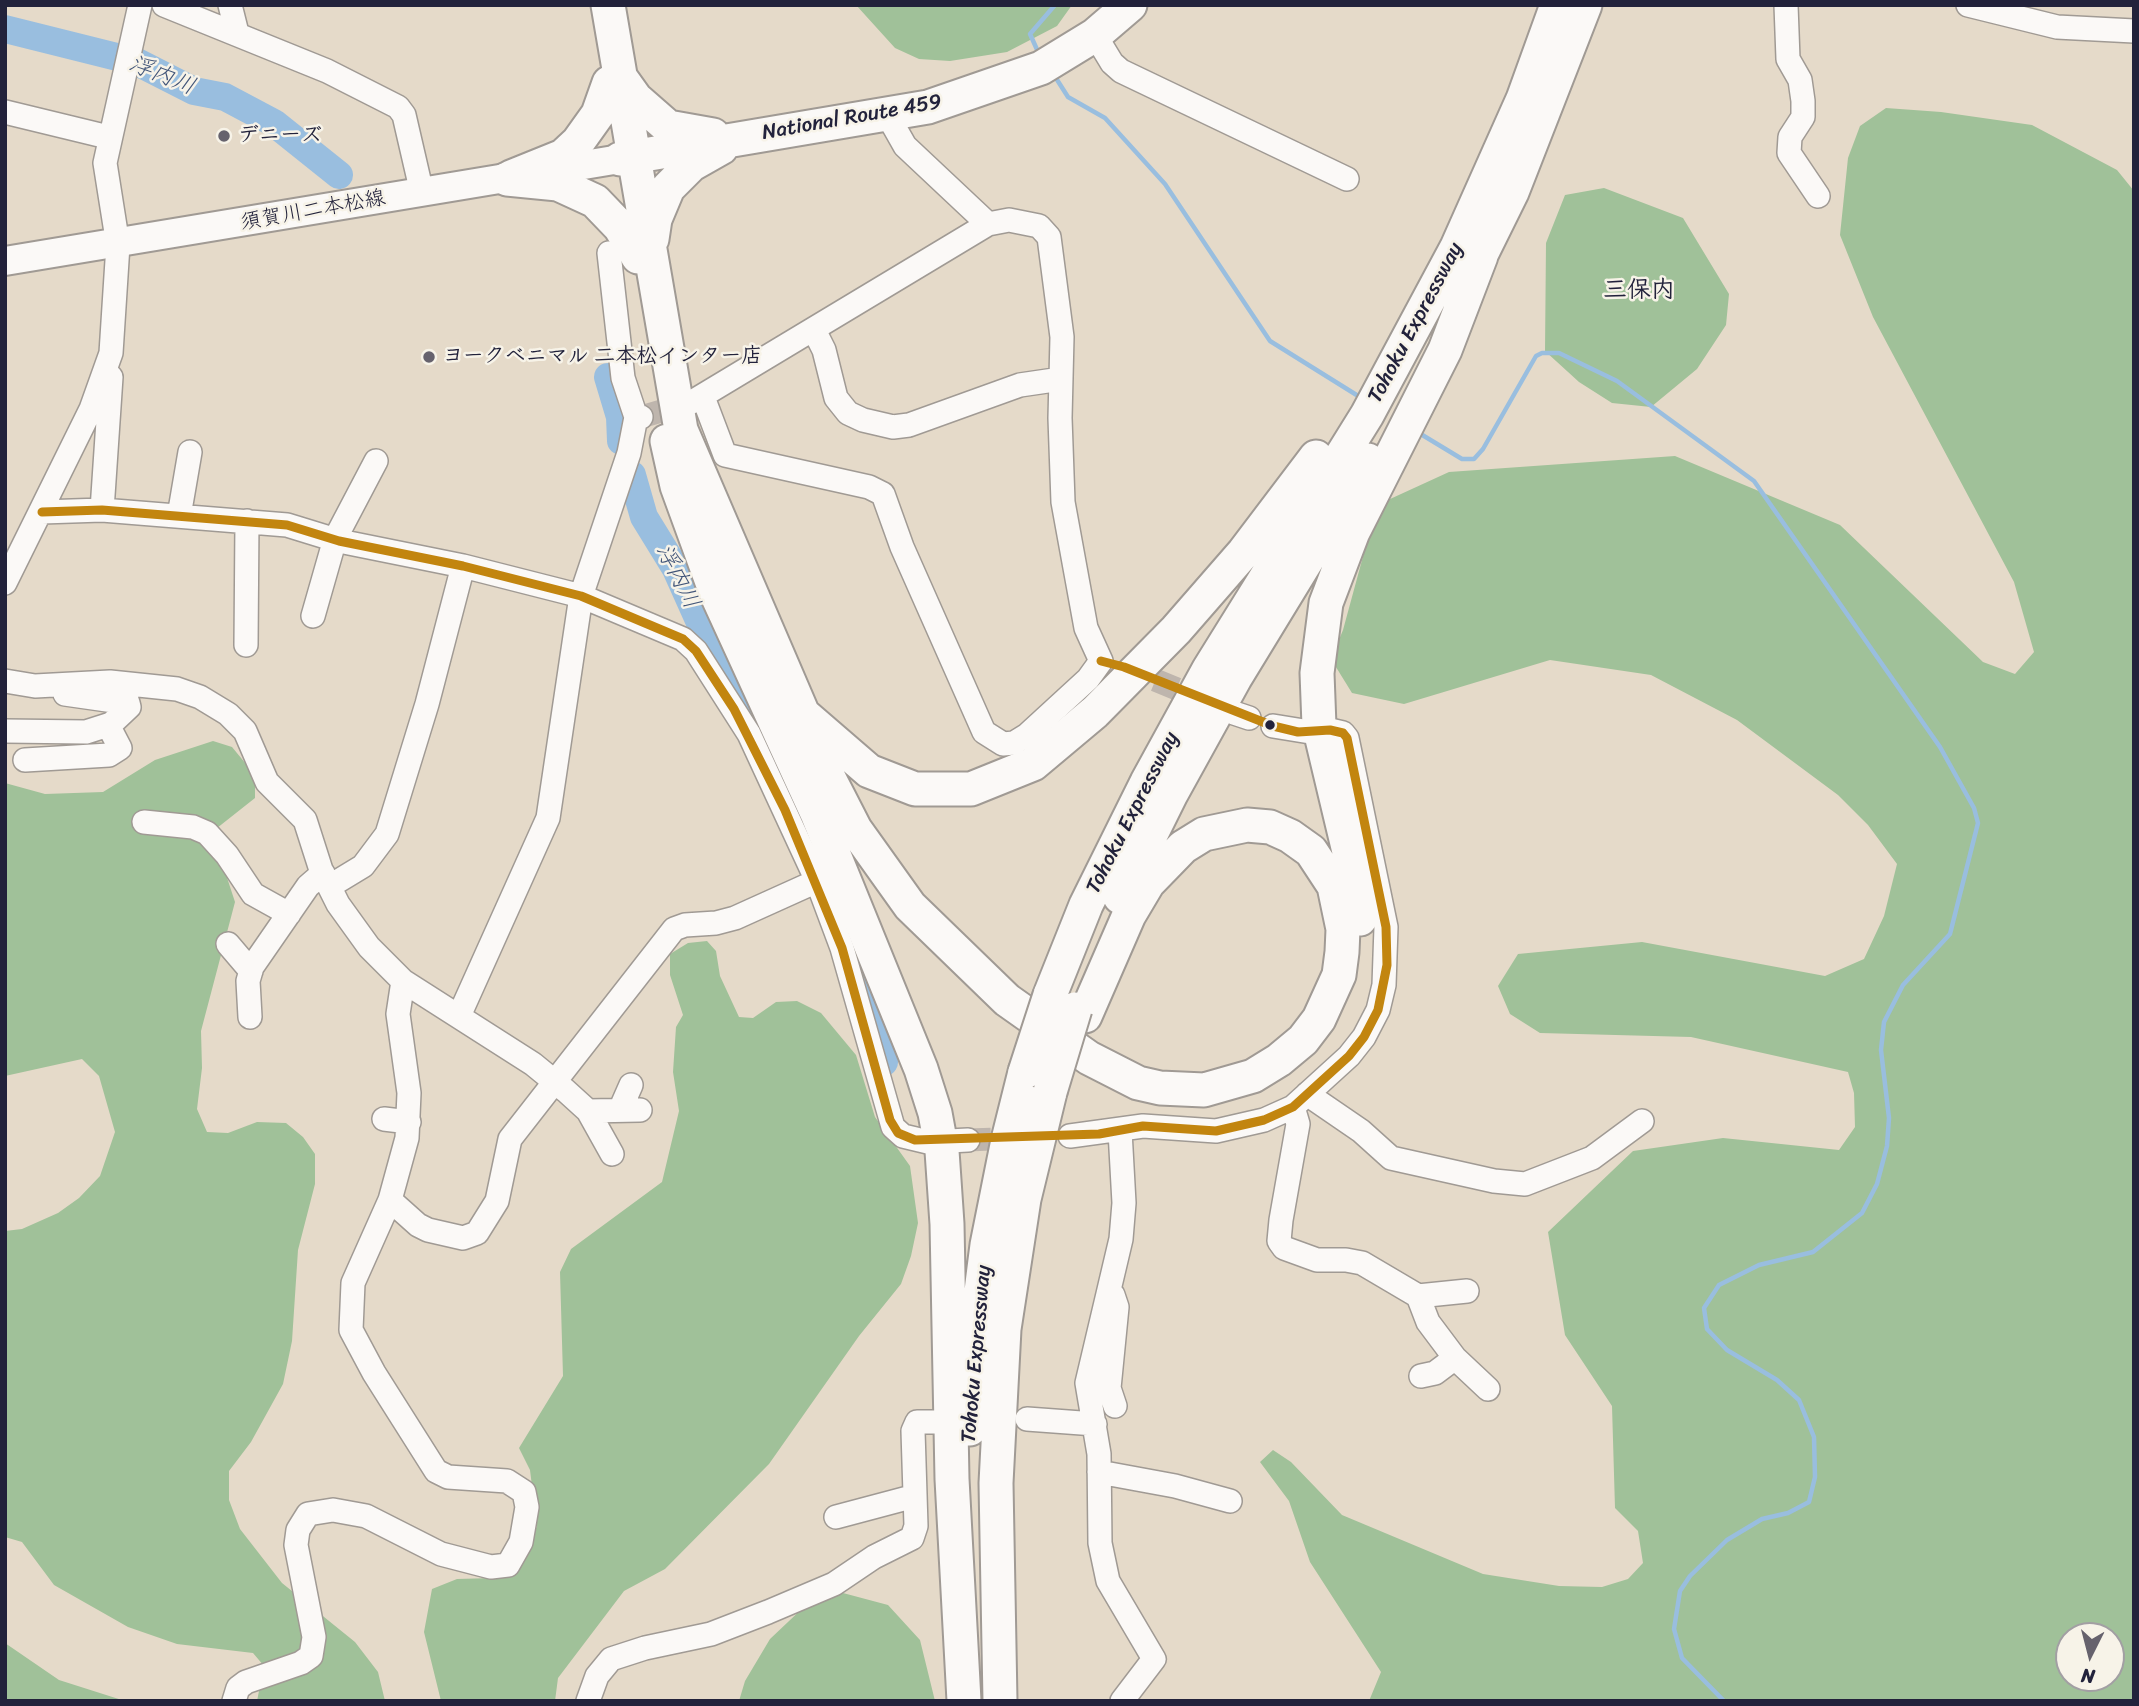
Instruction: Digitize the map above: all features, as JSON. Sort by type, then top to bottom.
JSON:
[{"type":"highway","points":[[596,5],[614,79],[636,99],[668,127],[695,134],[743,138]]},
{"type":"highway","points":[[608,5],[614,79],[626,158],[632,255],[677,486],[716,593],[817,813],[921,1069],[935,1113],[942,1151],[947,1224],[952,1479],[964,1701]]},
{"type":"highway","name":"National Route 459","points":[[626,158],[929,107],[1041,68],[1095,35],[1130,5]]},
{"type":"highway","name":"Tohoku Expressway","points":[[1070,1007],[1086,905],[1147,782],[1209,669],[1367,415],[1457,247],[1506,138],[1557,5]]},
{"type":"highway","name":"Tohoku Expressway","points":[[1000,1701],[996,1483],[1004,1329],[1024,1199],[1046,1087],[1070,1007],[1171,794],[1249,655],[1388,430],[1481,256],[1512,192],[1585,5]]},
{"type":"highway","points":[[507,179],[563,156],[578,142],[598,114],[614,79]]},
{"type":"highway","points":[[632,255],[655,219],[668,188],[705,155],[743,138]]},
{"type":"highway","points":[[803,714],[869,771],[915,789],[971,789],[1000,780],[1033,764],[1064,741],[1176,630],[1293,489],[1371,375],[1506,138]]},
{"type":"highway","points":[[507,179],[558,184],[595,201],[620,227],[632,255],[681,430],[803,714],[811,743],[836,794],[855,829],[910,906],[1007,1000],[1089,1058],[1138,1083],[1160,1088],[1204,1090],[1253,1076],[1303,1041],[1331,998],[1342,952],[1340,907],[1334,886],[1324,867],[1311,851],[1290,836],[1270,827],[1247,825],[1204,834],[1183,847],[1148,883],[1070,1007],[1046,1087]]},
{"type":"highway","points":[[817,813],[848,847],[894,911],[955,976],[1005,1018],[1082,1074],[1118,1093],[1173,1106],[1225,1103],[1270,1086],[1309,1057],[1339,1018],[1355,979],[1360,953],[1359,899],[1319,726],[1317,673],[1326,603],[1353,532],[1445,351],[1481,256]]},
{"type":"highway","name":"Tohoku Expressway","points":[[973,1701],[968,1478],[976,1330],[995,1200],[1046,1087]]},
{"type":"main road","name":"須賀川二本松線","points":[[7,257],[118,245],[626,158]]},
{"type":"street","points":[[102,510],[118,245],[105,163],[108,137],[140,5]]},
{"type":"street","points":[[164,5],[327,71],[398,107],[404,115],[422,193]]},
{"type":"street","points":[[230,5],[237,33]]},
{"type":"street","points":[[1786,5],[1785,43],[1788,59],[1800,80],[1803,101],[1803,117],[1790,136],[1789,153],[1818,195]]},
{"type":"street","points":[[1968,5],[2030,13],[2057,27],[2134,31]]},
{"type":"street","points":[[1095,35],[1121,71],[1347,180]]},
{"type":"street","points":[[5,112],[108,137]]},
{"type":"street","points":[[888,116],[905,146],[988,224]]},
{"type":"street","points":[[1009,220],[1034,223],[1049,237],[1062,337],[1063,502],[1086,628],[1101,661],[1088,679],[1027,736],[1014,743],[1003,744],[984,732],[902,547],[883,494],[869,487],[725,455],[697,399],[988,224],[1009,220]]},
{"type":"street","points":[[459,1016],[548,818],[581,596],[629,453],[638,417],[623,378],[632,255]]},
{"type":"street","points":[[814,330],[824,350],[836,398],[848,413],[863,421],[893,428],[909,425],[1020,385],[1061,379]]},
{"type":"street","points":[[5,583],[15,545],[42,512],[91,409],[111,353]]},
{"type":"street","points":[[179,516],[190,453]]},
{"type":"street","points":[[313,616],[335,539],[376,461]]},
{"type":"street","points":[[42,512],[102,510],[287,525],[335,539],[463,566],[581,596],[683,639],[696,651],[749,734],[817,881],[842,948],[890,1120],[903,1136],[948,1141]]},
{"type":"street","points":[[246,645],[247,521]]},
{"type":"street","points":[[250,1017],[248,981],[251,971],[308,886],[363,866],[387,834],[427,704],[463,566]]},
{"type":"street","points":[[1101,661],[1124,667]]},
{"type":"street","points":[[5,681],[36,685],[110,682],[141,684],[177,689],[214,704],[245,731],[267,782],[305,820],[338,904],[369,947],[403,981],[554,1081],[588,1111],[612,1154]]},
{"type":"street","points":[[5,731],[86,732],[108,725],[129,707],[128,703],[44,691],[36,685]]},
{"type":"street","points":[[25,760],[108,755],[120,748],[108,725]]},
{"type":"street","points":[[1070,1136],[1143,1126],[1216,1130],[1264,1120],[1300,1100],[1349,1056],[1364,1037],[1378,1010],[1387,965],[1386,927],[1347,738],[1343,733],[1273,726]]},
{"type":"street","points":[[144,822],[193,827],[206,833],[227,855],[254,894],[289,914]]},
{"type":"street","points":[[390,1200],[428,1230],[463,1238],[477,1233],[497,1201],[510,1139],[674,929],[735,918],[817,881]]},
{"type":"street","points":[[228,944],[251,971]]},
{"type":"street","points":[[234,1701],[238,1688],[246,1682],[301,1663],[311,1656],[314,1637],[296,1545],[298,1530],[308,1514],[333,1510],[366,1516],[441,1554],[491,1567],[508,1564],[521,1542],[527,1507],[524,1492],[508,1481],[448,1477],[436,1471],[374,1373],[351,1330],[353,1283],[390,1200],[409,1122],[409,1093],[398,1014],[403,981]]},
{"type":"street","points":[[588,1111],[630,1110],[631,1085]]},
{"type":"street","points":[[1300,1100],[1361,1131],[1391,1158],[1494,1181],[1525,1184],[1592,1158],[1642,1121]]},
{"type":"street","points":[[1300,1100],[1279,1241],[1284,1248],[1317,1260],[1346,1259],[1362,1263],[1418,1296],[1467,1291]]},
{"type":"street","points":[[384,1119],[409,1122]]},
{"type":"street","points":[[1120,1131],[1124,1203],[1121,1239],[1087,1383],[1088,1403],[1095,1424],[1099,1472],[1100,1543],[1108,1581],[1154,1659],[1122,1701]]},
{"type":"street","points":[[1109,1286],[1118,1307],[1109,1388],[1115,1406]]},
{"type":"street","points":[[1418,1296],[1428,1322],[1455,1358],[1488,1389]]},
{"type":"street","points":[[1421,1376],[1435,1373],[1455,1358]]},
{"type":"street","points":[[1027,1419],[1095,1424]]},
{"type":"street","points":[[588,1701],[597,1676],[611,1659],[645,1648],[711,1634],[768,1612],[834,1584],[912,1538],[916,1526],[913,1431],[916,1422],[939,1422]]},
{"type":"street","points":[[1099,1472],[1175,1486],[1230,1501]]},
{"type":"street","points":[[836,1517],[915,1496]]},
{"type":"green space","points":[[856,5],[1072,5],[1057,26],[1007,52],[950,61],[919,59],[895,48]]},
{"type":"green space","points":[[1886,108],[1941,112],[2032,125],[2117,170],[2134,191],[2134,1701],[1369,1701],[1381,1672],[1310,1562],[1289,1501],[1260,1462],[1273,1450],[1291,1462],[1342,1515],[1483,1574],[1559,1586],[1602,1587],[1628,1579],[1643,1563],[1638,1531],[1615,1508],[1612,1406],[1565,1335],[1548,1232],[1633,1151],[1723,1138],[1839,1150],[1855,1127],[1854,1093],[1848,1072],[1691,1037],[1540,1033],[1510,1014],[1498,986],[1518,954],[1642,942],[1825,976],[1864,959],[1884,916],[1897,864],[1868,825],[1838,795],[1737,720],[1651,675],[1550,660],[1404,704],[1352,693],[1331,659],[1343,630],[1377,505],[1449,472],[1675,456],[1840,525],[1983,662],[2015,674],[2034,652],[2014,582],[1873,317],[1840,235],[1848,158],[1860,126]]},
{"type":"green space","points":[[1604,188],[1683,218],[1729,294],[1726,325],[1697,369],[1651,407],[1612,403],[1579,382],[1545,351],[1546,243],[1565,195]]},
{"type":"green space","points":[[213,741],[232,747],[246,764],[255,780],[255,798],[212,832],[235,902],[201,1031],[202,1068],[197,1109],[207,1132],[228,1133],[257,1122],[286,1123],[303,1137],[315,1154],[315,1184],[298,1250],[292,1341],[283,1384],[251,1442],[229,1471],[229,1500],[240,1529],[282,1583],[355,1642],[378,1672],[385,1701],[257,1701],[264,1666],[253,1653],[177,1644],[128,1627],[54,1585],[22,1542],[5,1537],[5,1231],[22,1229],[58,1213],[79,1198],[100,1176],[115,1132],[99,1076],[82,1059],[5,1076],[5,783],[45,794],[103,792],[155,760]]},
{"type":"green space","points":[[707,941],[716,951],[720,976],[739,1017],[753,1018],[776,1002],[797,1001],[821,1013],[856,1055],[875,1117],[910,1166],[918,1223],[911,1256],[901,1284],[859,1336],[769,1464],[665,1569],[624,1591],[558,1678],[555,1701],[441,1701],[424,1632],[432,1589],[457,1579],[493,1578],[522,1558],[537,1526],[530,1470],[519,1448],[563,1376],[560,1272],[571,1249],[662,1182],[679,1111],[673,1072],[676,1027],[683,1015],[670,975],[670,954],[688,943]]},
{"type":"green space","points":[[843,1593],[888,1605],[920,1640],[935,1701],[739,1701],[745,1681],[770,1639],[807,1604]]},
{"type":"green space","points":[[5,1643],[59,1680],[125,1701],[5,1701]]},
{"type":"waterway","points":[[1039,54],[1030,34],[1055,5]]},
{"type":"waterway","name":"浮内川","points":[[5,29],[137,62],[194,91],[225,97],[274,123],[339,175]]},
{"type":"waterway","points":[[1054,75],[1068,97],[1105,118],[1165,184],[1270,341],[1363,399]]},
{"type":"waterway","points":[[1419,433],[1462,459],[1474,459],[1483,449],[1536,356],[1542,353],[1559,353],[1617,381],[1754,481],[1940,747],[1974,808],[1978,823],[1950,934],[1903,985],[1884,1022],[1881,1050],[1889,1118],[1887,1146],[1877,1184],[1862,1213],[1813,1252],[1759,1265],[1719,1285],[1704,1308],[1707,1329],[1727,1350],[1777,1380],[1799,1400],[1814,1437],[1815,1477],[1809,1502],[1788,1513],[1762,1519],[1727,1540],[1690,1576],[1680,1591],[1674,1629],[1682,1658],[1724,1701]]},
{"type":"waterway","name":"浮内川","points":[[608,377],[620,417],[621,441]]},
{"type":"waterway","name":"浮内川","points":[[632,475],[644,517],[676,569],[720,667],[749,710],[769,755]]},
{"type":"waterway","name":"浮内川","points":[[849,939],[868,993],[884,1062]]},
{"type":"tunnel","points":[[641,417],[689,403]]},
{"type":"tunnel","points":[[1124,667],[1206,701]]},
{"type":"tunnel","points":[[968,1140],[1021,1138]]},
{"type":"transit line","points":[[42,512],[102,510],[287,525],[339,541],[463,566],[581,596],[683,639],[696,651],[734,709],[785,810],[842,948],[890,1120],[898,1133],[915,1140],[1099,1134],[1143,1126],[1216,1131],[1264,1120],[1293,1107],[1349,1056],[1364,1037],[1378,1010],[1387,965],[1386,927],[1347,738],[1343,733],[1330,730],[1298,732],[1273,726],[1124,667],[1101,661]]},
{"type":"place","name":"デニーズ","points":[[224,136]]},
{"type":"place","name":"ヨークベニマル 二本松インター店","points":[[429,357]]},
{"type":"district","name":"三保内","points":[[1639,291]]}]
